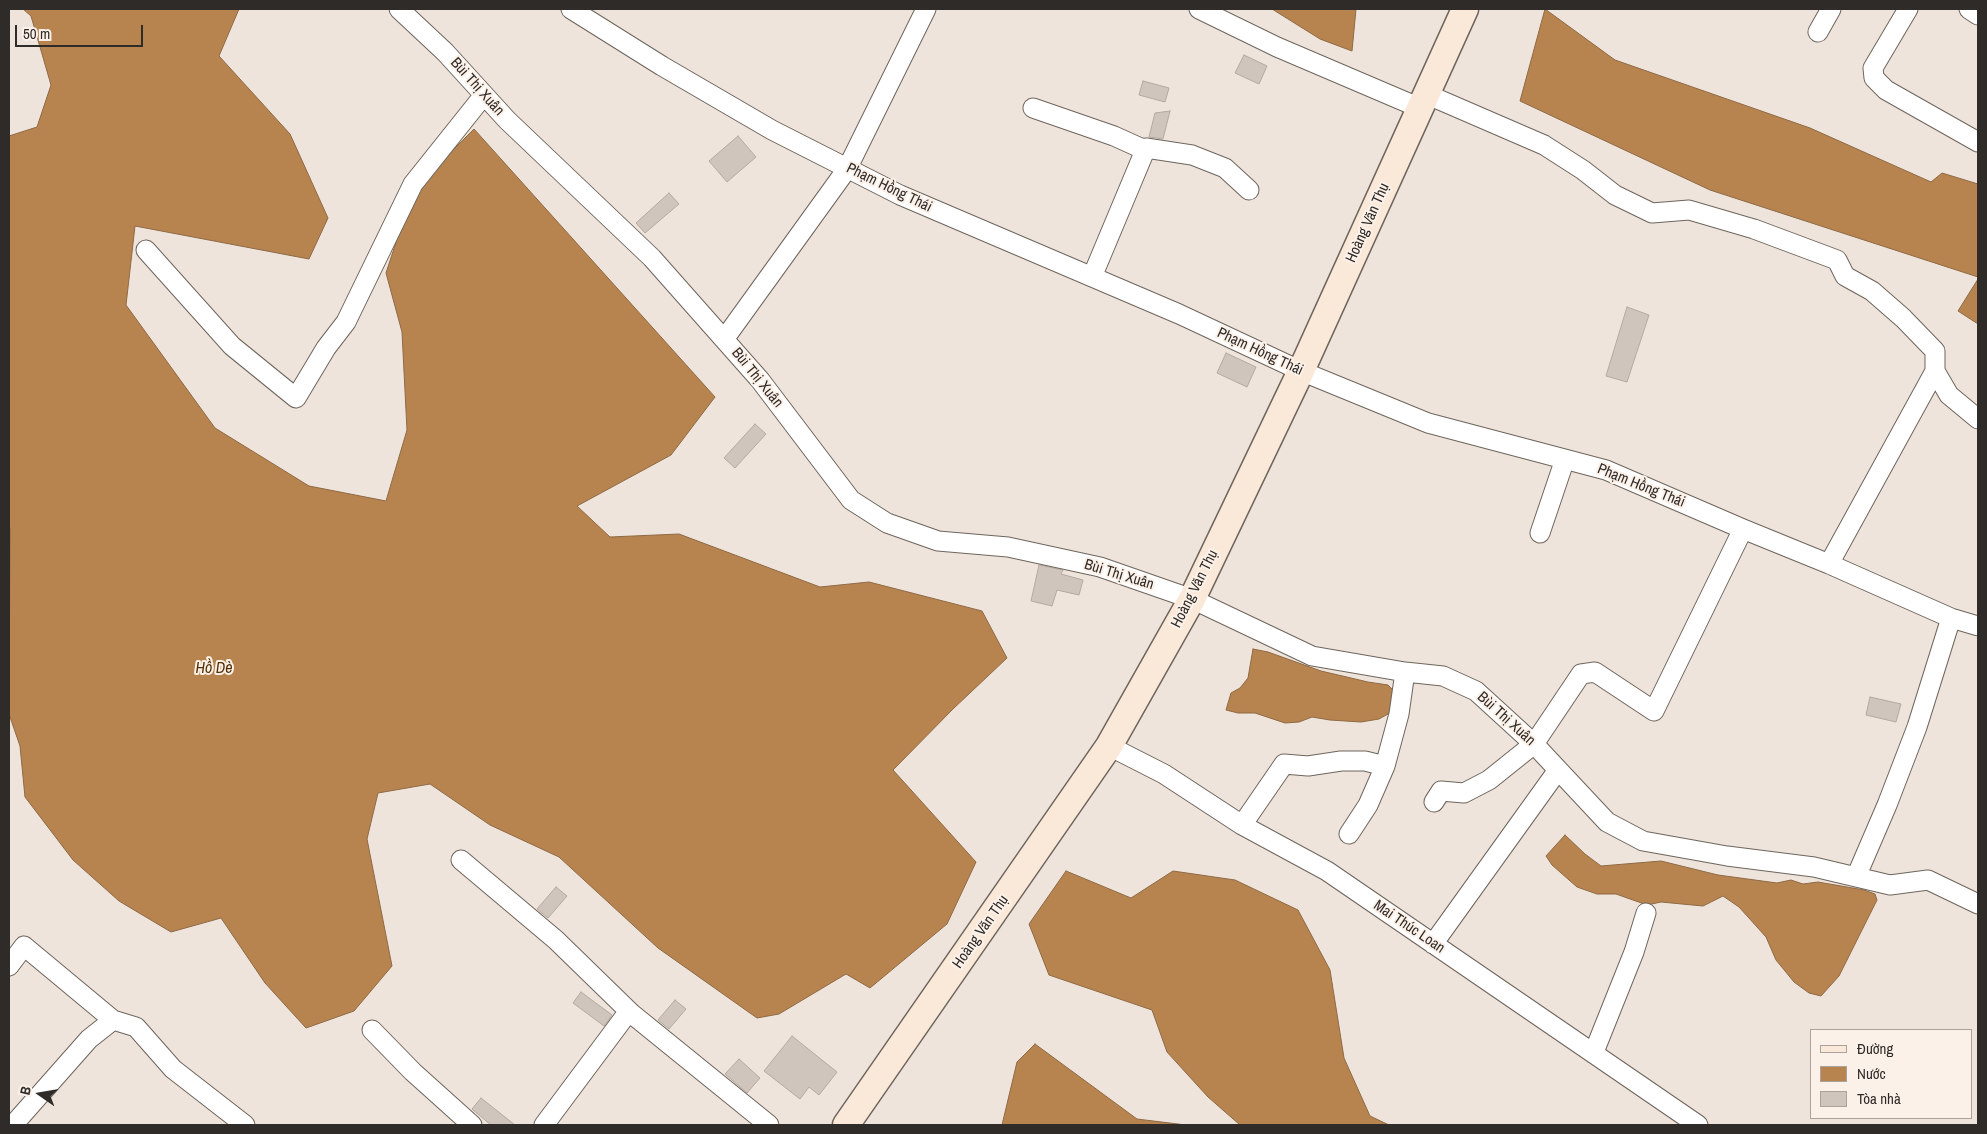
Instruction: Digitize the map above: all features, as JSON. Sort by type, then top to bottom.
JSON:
[{"type":"main road","name":"Hoàng Văn Thụ","points":[[846,1125],[1109,746],[1192,599],[1301,371],[1465,9]]},
{"type":"street","name":"Bùi Thị Xuân","points":[[399,9],[445,52],[507,120],[652,258],[725,338],[760,380],[851,500],[888,523],[938,540],[1008,547],[1100,566],[1192,599],[1312,656],[1405,672],[1443,676],[1476,691],[1534,744],[1607,822],[1643,841],[1727,856],[1814,868],[1890,885],[1928,880],[1978,904]]},
{"type":"street","name":"Phạm Hồng Thái","points":[[571,9],[662,66],[764,125],[900,196],[1180,314],[1301,371],[1428,422],[1606,470],[1742,529],[1829,564],[1951,618],[1978,626]]},
{"type":"street","points":[[725,338],[848,169],[926,9]]},
{"type":"street","points":[[1198,9],[1277,48],[1544,145],[1583,170],[1615,195],[1652,214],[1689,210],[1754,229],[1837,260],[1846,276],[1872,290],[1903,318],[1935,352],[1935,372],[1829,564]]},
{"type":"street","points":[[1818,32],[1831,9]]},
{"type":"street","points":[[1908,9],[1873,68],[1874,78],[1886,90],[1978,142]]},
{"type":"street","points":[[1969,9],[1978,15]]},
{"type":"street","points":[[146,250],[232,346],[296,398],[326,348],[346,322],[413,184],[484,95]]},
{"type":"street","points":[[1033,108],[1114,136],[1145,150],[1146,148],[1192,155],[1226,168],[1248,190]]},
{"type":"street","points":[[1092,277],[1145,150]]},
{"type":"street","points":[[1935,372],[1950,394],[1978,419]]},
{"type":"street","points":[[1540,533],[1565,458]]},
{"type":"street","points":[[1434,802],[1441,791],[1464,793],[1489,780],[1534,744],[1581,674],[1595,672],[1654,711],[1742,529]]},
{"type":"street","points":[[1856,877],[1887,805],[1917,727],[1951,618]]},
{"type":"street","points":[[1349,834],[1368,805],[1385,766],[1399,714],[1405,672]]},
{"type":"street","name":"Mai Thúc Loan","points":[[1109,746],[1164,774],[1242,825],[1327,871],[1698,1125]]},
{"type":"street","points":[[1242,825],[1284,764],[1308,766],[1342,761],[1365,761],[1385,766]]},
{"type":"street","points":[[1433,944],[1558,770]]},
{"type":"street","points":[[461,860],[556,940],[629,1011],[769,1125]]},
{"type":"street","points":[[1594,1052],[1628,968],[1646,913]]},
{"type":"street","points":[[9,966],[24,946],[113,1020],[136,1027],[173,1069],[245,1125]]},
{"type":"street","points":[[544,1125],[629,1011]]},
{"type":"street","points":[[13,1125],[89,1039],[113,1020]]},
{"type":"street","points":[[372,1030],[413,1072],[472,1125]]},
{"type":"water","name":"Hồ Dè","points":[[23,9],[239,9],[219,56],[290,134],[328,218],[309,259],[135,226],[126,305],[215,428],[309,486],[386,501],[407,430],[402,332],[386,273],[413,190],[474,129],[715,397],[671,455],[577,506],[610,537],[679,534],[820,587],[869,582],[982,611],[1007,658],[893,770],[976,862],[947,924],[870,988],[846,974],[779,1014],[757,1018],[658,948],[559,857],[490,825],[430,784],[378,793],[367,839],[392,966],[354,1011],[306,1028],[265,983],[221,918],[171,932],[119,901],[73,860],[25,797],[20,746],[9,714],[9,136],[37,127],[51,85],[31,16]]},
{"type":"water","points":[[1272,9],[1356,9],[1352,51],[1320,39]]},
{"type":"water","points":[[1545,9],[1615,60],[1810,128],[1931,182],[1942,173],[1978,184],[1978,277],[1710,190],[1520,101]]},
{"type":"water","points":[[1978,279],[1978,324],[1958,311]]},
{"type":"water","points":[[1253,649],[1268,652],[1321,671],[1388,685],[1395,692],[1391,709],[1388,714],[1379,719],[1361,722],[1312,717],[1299,722],[1285,723],[1255,713],[1238,713],[1226,710],[1231,693],[1240,688],[1248,678]]},
{"type":"water","points":[[1565,835],[1601,866],[1661,861],[1718,875],[1777,883],[1791,880],[1803,884],[1818,882],[1864,890],[1875,894],[1877,900],[1839,976],[1821,996],[1809,993],[1794,982],[1776,960],[1766,937],[1739,907],[1723,896],[1703,906],[1661,902],[1647,905],[1616,894],[1597,894],[1577,887],[1552,865],[1546,856]]},
{"type":"water","points":[[1066,871],[1131,898],[1173,871],[1235,880],[1298,910],[1330,970],[1344,1058],[1370,1116],[1389,1125],[1240,1125],[1208,1097],[1167,1052],[1152,1010],[1049,975],[1029,924]]},
{"type":"water","points":[[1035,1044],[1137,1119],[1186,1125],[1002,1125],[1017,1062]]},
{"type":"building","points":[[1244,55],[1267,66],[1259,84],[1235,73]]},
{"type":"building","points":[[1143,81],[1169,88],[1165,102],[1139,95]]},
{"type":"building","points":[[1170,111],[1163,139],[1149,137],[1155,113]]},
{"type":"building","points":[[738,136],[756,157],[727,182],[709,161]]},
{"type":"building","points":[[669,193],[679,204],[645,233],[636,223]]},
{"type":"building","points":[[1627,307],[1649,315],[1627,382],[1606,376]]},
{"type":"building","points":[[1226,353],[1256,367],[1247,387],[1217,373]]},
{"type":"building","points":[[755,424],[766,434],[735,468],[724,458]]},
{"type":"building","points":[[1039,565],[1063,570],[1061,574],[1083,580],[1079,595],[1057,590],[1052,606],[1031,601]]},
{"type":"building","points":[[1870,697],[1901,704],[1896,722],[1866,715]]},
{"type":"building","points":[[556,887],[567,896],[548,918],[537,909]]},
{"type":"building","points":[[581,992],[612,1015],[604,1026],[573,1003]]},
{"type":"building","points":[[675,1000],[686,1009],[669,1029],[658,1020]]},
{"type":"building","points":[[792,1036],[837,1072],[819,1095],[809,1087],[800,1099],[764,1071]]},
{"type":"building","points":[[739,1059],[760,1078],[747,1093],[725,1074]]},
{"type":"building","points":[[481,1098],[515,1125],[491,1125],[472,1109]]}]
